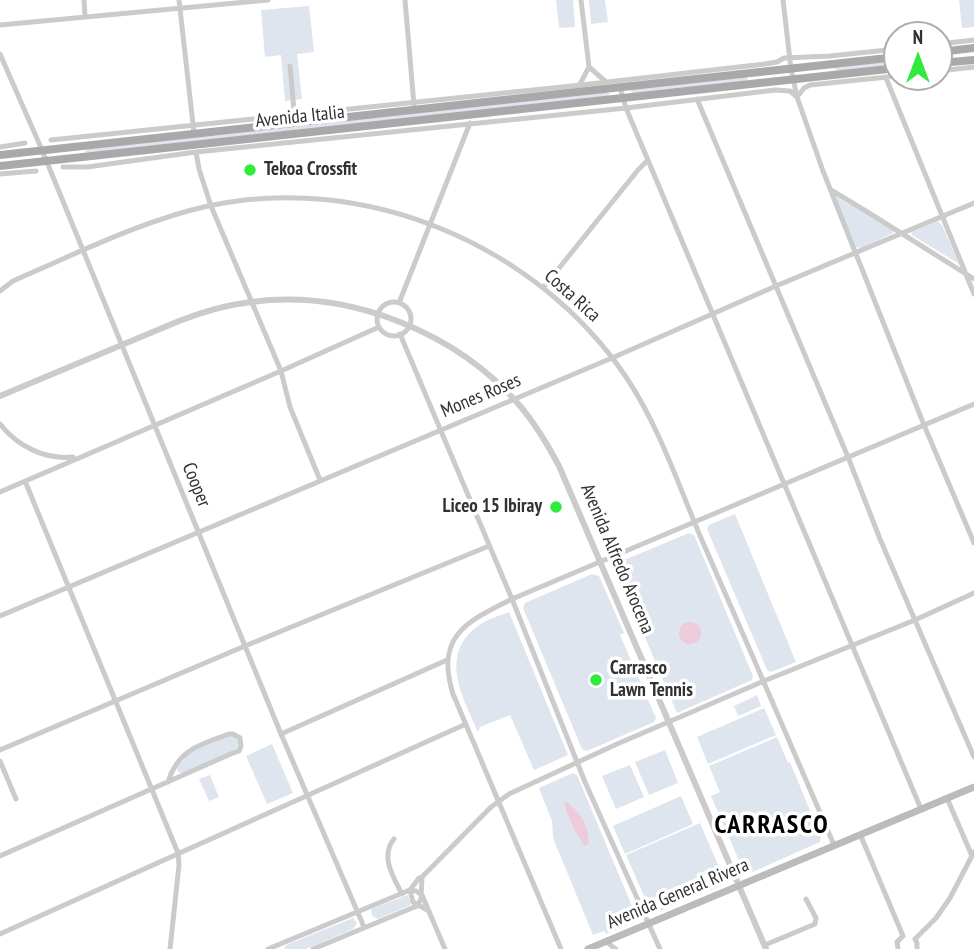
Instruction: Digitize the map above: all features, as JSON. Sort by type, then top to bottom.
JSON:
[{"type":"main road","name":"Avenida Italia","points":[[3,151],[42,150],[81,141],[103,144],[120,137],[524,94],[620,88],[791,69],[830,60],[883,57]]},
{"type":"main road","points":[[793,79],[800,73],[818,70],[830,60]]},
{"type":"main road","points":[[953,62],[974,60]]},
{"type":"main road","points":[[752,83],[785,74],[791,69]]},
{"type":"main road","name":"Avenida Italia","points":[[4,168],[46,161],[473,114],[520,114],[624,98],[803,78],[834,79],[883,71]]},
{"type":"main road","points":[[46,161],[49,156],[69,151],[81,141]]},
{"type":"main road","points":[[4,168],[12,160],[39,156],[42,150]]},
{"type":"main road","name":"Avenida General Rivera","points":[[588,949],[974,787]]},
{"type":"street","points":[[84,0],[85,16]]},
{"type":"street","points":[[179,0],[193,129]]},
{"type":"street","points":[[0,24],[268,0]]},
{"type":"street","points":[[405,0],[414,106]]},
{"type":"street","points":[[572,93],[581,85],[589,67],[581,0]]},
{"type":"street","points":[[783,0],[797,97],[855,254],[974,543]]},
{"type":"street","points":[[968,46],[974,40]]},
{"type":"street","name":"Avenida Italia","points":[[861,57],[883,52]]},
{"type":"street","name":"Cooper","points":[[0,54],[42,150],[281,734],[365,927]]},
{"type":"street","name":"Avenida Italia","points":[[524,94],[607,81],[765,64],[790,57],[830,60]]},
{"type":"street","points":[[830,60],[834,79]]},
{"type":"street","points":[[290,66],[295,118]]},
{"type":"street","points":[[589,67],[620,88],[626,108],[921,809]]},
{"type":"street","points":[[953,69],[974,67]]},
{"type":"street","points":[[750,73],[752,83]]},
{"type":"street","name":"Avenida Italia","points":[[850,77],[883,78]]},
{"type":"street","name":"Avenida Italia","points":[[63,167],[87,167],[196,152],[470,124],[520,114],[626,108],[775,90],[790,91],[797,97],[807,86],[834,79]]},
{"type":"street","points":[[891,91],[974,294]]},
{"type":"street","points":[[696,99],[974,757]]},
{"type":"street","points":[[400,303],[473,114]]},
{"type":"street","points":[[102,134],[103,144]]},
{"type":"street","name":"Avenida Italia","points":[[81,141],[102,134],[120,137]]},
{"type":"street","name":"Avenida Italia","points":[[51,139],[68,142]]},
{"type":"street","points":[[81,141],[87,167]]},
{"type":"street","name":"Avenida Italia","points":[[3,151],[26,143]]},
{"type":"street","points":[[196,152],[211,206],[281,371],[292,414],[320,480]]},
{"type":"street","points":[[543,288],[648,160]]},
{"type":"street","name":"Avenida Italia","points":[[0,174],[4,168],[36,171]]},
{"type":"street","points":[[830,190],[974,279]]},
{"type":"street","name":"Costa Rica","points":[[0,291],[24,276],[142,226],[211,206],[282,199],[342,202],[386,211],[431,224],[483,248],[543,288],[579,321],[625,375],[663,444],[834,845]]},
{"type":"street","name":"Mones Roses","points":[[0,616],[974,203]]},
{"type":"street","name":"Avenida Alfredo Arocena","points":[[0,396],[200,313],[272,300],[323,302],[378,314],[409,326],[461,354],[491,377],[514,400],[553,454],[765,947]]},
{"type":"street","points":[[390,302],[400,303],[411,318],[409,326],[400,334],[389,334],[379,327],[378,314],[382,306],[390,302]]},
{"type":"street","points":[[0,492],[379,327]]},
{"type":"street","points":[[400,334],[512,599],[576,761],[660,949]]},
{"type":"street","points":[[561,949],[449,681],[447,660],[461,629],[512,599],[974,404]]},
{"type":"street","points":[[0,424],[16,440],[44,455],[69,458],[81,456]]},
{"type":"street","points":[[44,455],[47,471]]},
{"type":"street","points":[[25,481],[178,853],[170,949]]},
{"type":"street","points":[[0,750],[489,545]]},
{"type":"street","points":[[268,949],[410,890],[419,878],[509,794],[576,761],[974,593]]},
{"type":"street","points":[[281,734],[447,660]]},
{"type":"street","points":[[0,934],[466,724]]},
{"type":"street","points":[[0,856],[239,751],[240,738],[229,734],[192,748],[182,757],[168,782]]},
{"type":"street","points":[[0,761],[16,799]]},
{"type":"street","points":[[915,939],[936,918],[974,856],[947,798]]},
{"type":"street","points":[[860,834],[903,936]]},
{"type":"street","points":[[394,839],[389,845],[388,859],[402,894]]},
{"type":"street","points":[[422,877],[422,895],[445,949]]},
{"type":"street","points":[[410,890],[422,895]]},
{"type":"street","points":[[410,890],[417,905],[429,911]]},
{"type":"street","points":[[313,949],[417,905],[422,895]]},
{"type":"street","points":[[765,947],[815,924],[816,918],[806,899]]},
{"type":"street","points":[[898,949],[897,942],[903,936],[910,935],[915,939],[917,949]]},
{"type":"street","points":[[606,942],[615,949]]},
{"type":"shaded area","points":[[556,0],[573,0],[575,27],[559,28]]},
{"type":"shaded area","points":[[589,0],[605,0],[608,22],[591,24]]},
{"type":"shaded area","points":[[959,0],[974,0],[974,27],[962,28]]},
{"type":"shaded area","points":[[309,6],[314,52],[297,54],[302,99],[285,101],[281,55],[265,57],[261,10]]},
{"type":"shaded area","points":[[883,61],[883,66],[837,71],[834,68]]},
{"type":"shaded area","points":[[747,77],[748,80],[745,81],[633,93],[630,91],[631,89]]},
{"type":"shaded area","points":[[607,92],[610,94],[608,96],[87,153],[85,151],[87,149]]},
{"type":"shaded area","points":[[835,196],[893,230],[893,233],[862,248],[856,247]]},
{"type":"shaded area","points":[[938,221],[959,264],[912,235],[911,232]]},
{"type":"shaded area","points":[[735,514],[796,662],[771,672],[767,670],[707,529],[709,525]]},
{"type":"shaded area","points":[[689,533],[694,535],[753,676],[752,680],[677,713],[616,569],[617,563]]},
{"type":"shaded area","name":"Carrasco Lawn Tennis","points":[[592,574],[599,576],[624,633],[620,635],[656,718],[654,722],[587,751],[582,749],[523,608],[525,603]]},
{"type":"shaded area","points":[[509,612],[568,755],[534,770],[510,715],[480,727],[478,732],[457,677],[456,663],[466,637],[482,624]]},
{"type":"shaded area","points":[[690,622],[698,625],[701,633],[698,641],[690,644],[682,641],[679,633],[682,625]]},
{"type":"shaded area","points":[[757,695],[761,706],[738,716],[734,706]]},
{"type":"shaded area","points":[[764,708],[776,735],[708,764],[697,737]]},
{"type":"shaded area","points":[[232,735],[239,741],[237,749],[183,773],[178,772],[177,767],[190,752]]},
{"type":"shaded area","points":[[777,737],[821,837],[820,842],[748,874],[744,872],[711,796],[720,792],[709,766]]},
{"type":"shaded area","points":[[272,744],[293,793],[267,804],[246,756]]},
{"type":"shaded area","points":[[665,750],[678,783],[649,795],[635,762]]},
{"type":"shaded area","points":[[630,765],[644,797],[616,809],[602,776]]},
{"type":"shaded area","points":[[573,773],[577,775],[637,918],[635,922],[606,934],[604,931],[593,935],[553,838],[552,821],[539,788]]},
{"type":"shaded area","points":[[210,775],[219,797],[209,801],[199,779]]},
{"type":"shaded area","points":[[681,796],[693,824],[625,854],[613,826]]},
{"type":"shaded area","points":[[567,802],[580,815],[585,825],[589,843],[585,846],[570,820],[564,803]]},
{"type":"shaded area","points":[[700,823],[725,881],[723,885],[655,913],[651,912],[626,855]]},
{"type":"shaded area","points":[[408,895],[411,905],[378,919],[372,916],[373,908]]},
{"type":"shaded area","points":[[353,918],[357,923],[353,929],[306,949],[284,949],[286,945]]},
{"type":"place","name":"Tekoa Crossfit","points":[[250,170]]},
{"type":"place","name":"Liceo 15 Ibiray","points":[[556,507]]},
{"type":"place","name":"Carrasco Lawn Tennis","points":[[596,680]]},
{"type":"district","name":"CARRASCO","points":[[772,826]]}]
